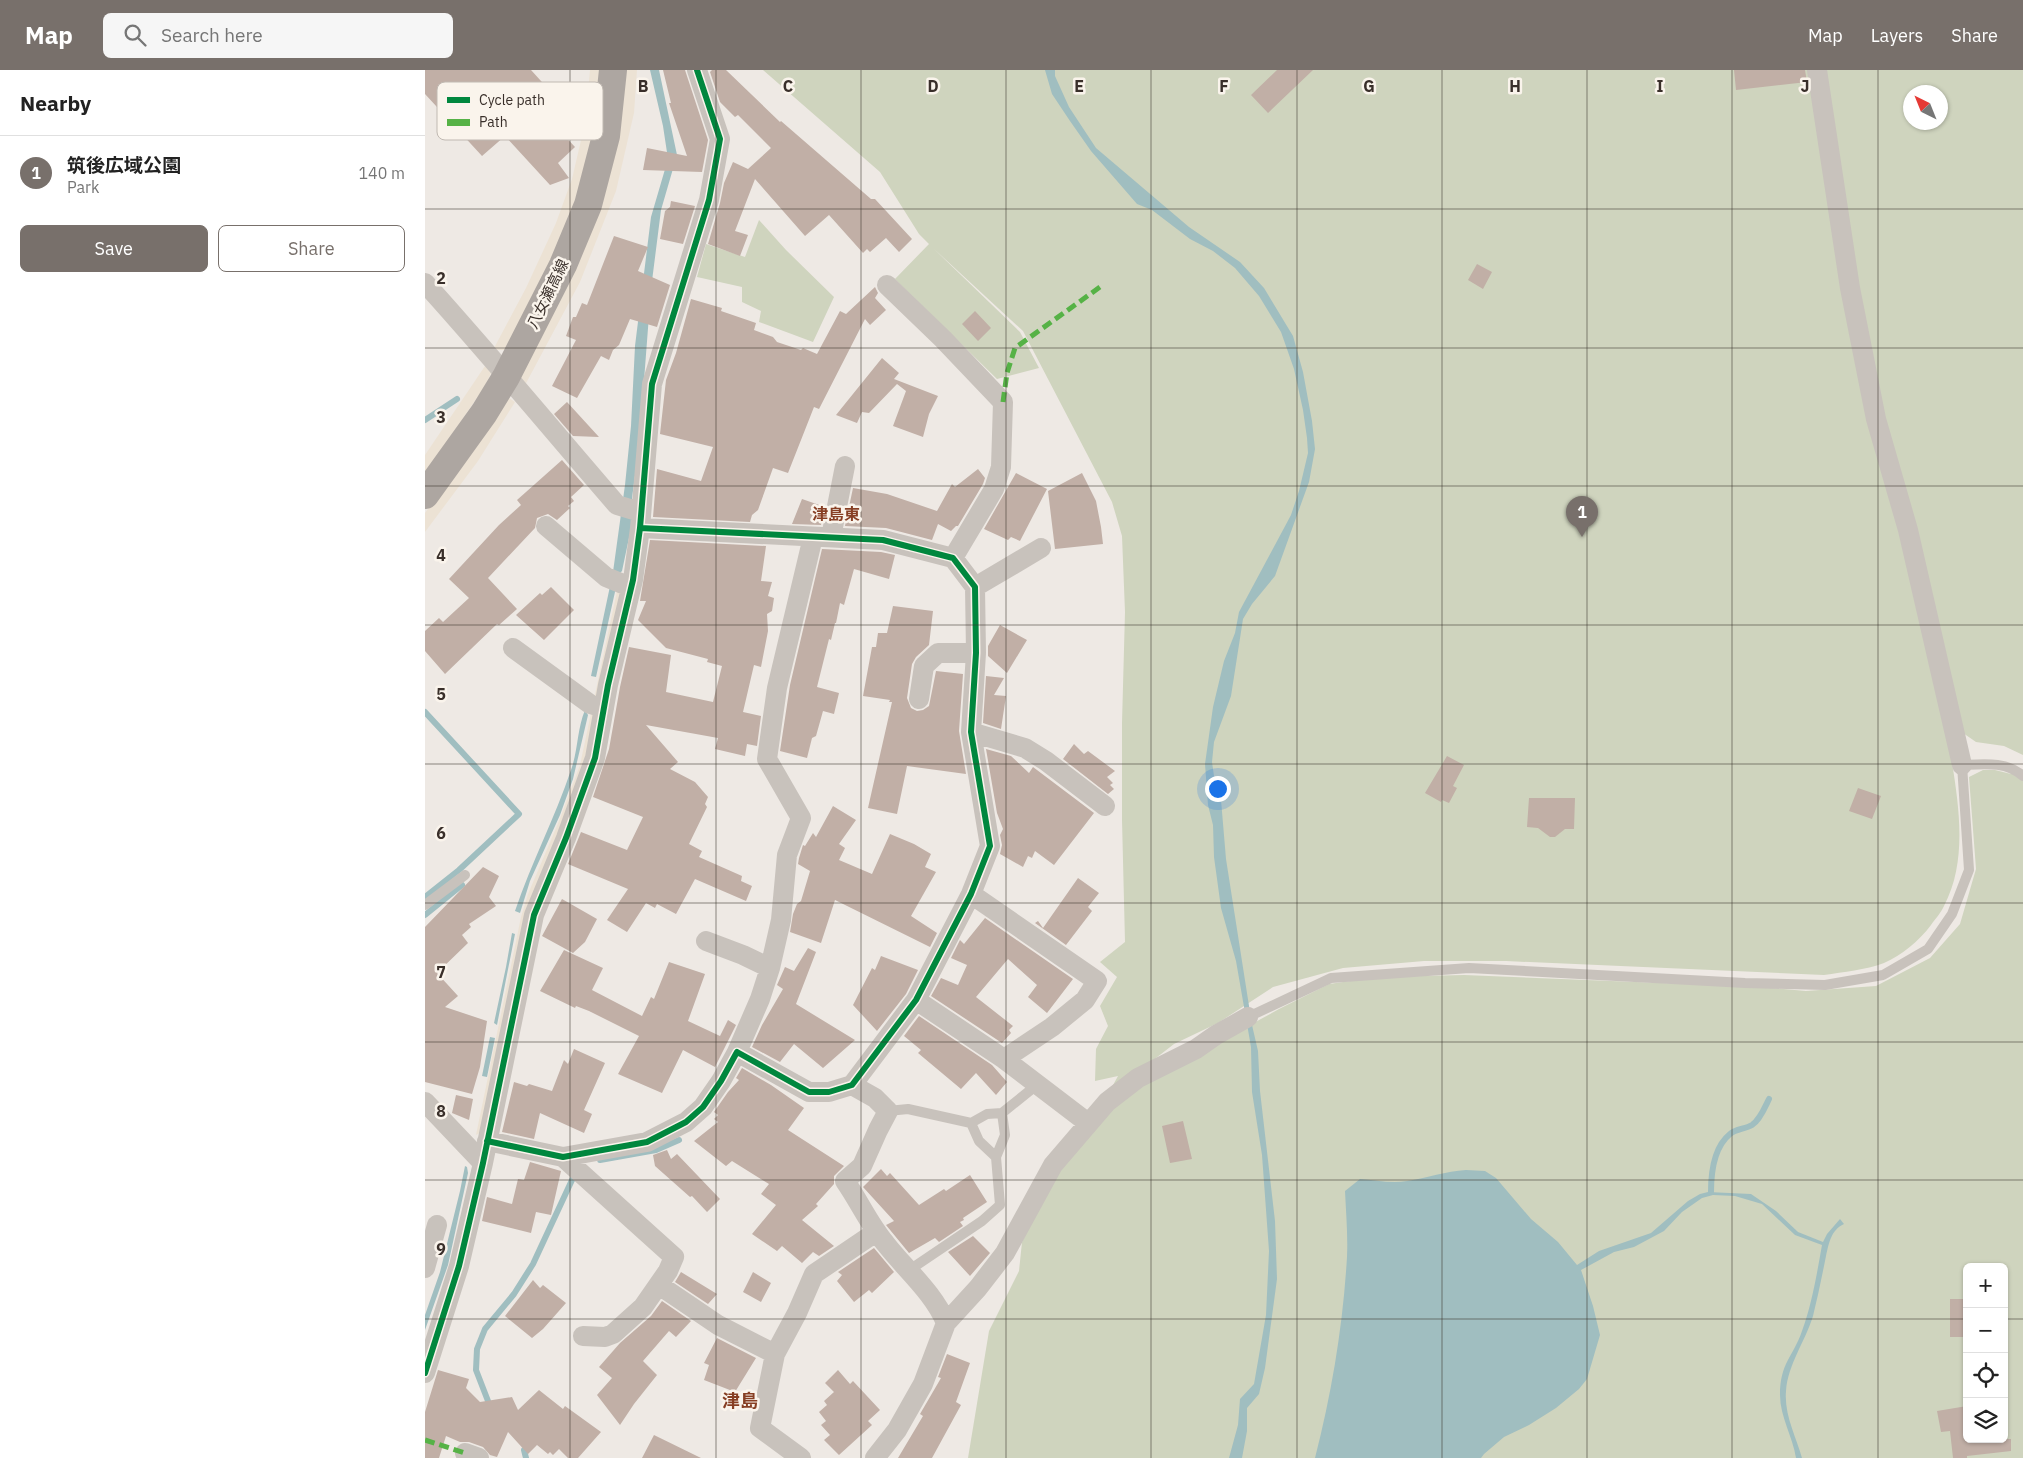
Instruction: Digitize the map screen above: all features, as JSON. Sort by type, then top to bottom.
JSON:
[{"type":"main road","name":"八女瀬高線","points":[[425,495],[506,377],[563,265],[588,205],[606,136],[613,70]]},
{"type":"street","points":[[426,1368],[459,1266],[483,1163],[534,915],[566,838],[595,758],[630,586],[633,580],[652,384],[709,200],[720,139],[697,70]]},
{"type":"street","points":[[1817,70],[1850,288],[1876,419],[1908,530],[1962,766]]},
{"type":"street","points":[[425,283],[475,338],[506,377],[617,506],[640,520],[822,537],[883,540],[953,558],[975,587],[976,653],[971,732],[991,846],[971,894],[916,1000],[852,1085],[829,1092],[809,1092],[737,1052]]},
{"type":"street","points":[[887,285],[943,339],[1003,402],[1001,467],[994,489],[953,558]]},
{"type":"street","points":[[487,1142],[563,1158],[647,1142],[686,1122],[703,1107],[721,1081],[737,1052],[760,999],[770,968],[781,920],[787,855],[801,818],[767,759],[777,688],[845,466]]},
{"type":"street","points":[[546,526],[606,577],[630,586]]},
{"type":"street","points":[[975,587],[1041,548]]},
{"type":"street","points":[[513,648],[589,704],[604,708]]},
{"type":"street","points":[[919,699],[924,666],[938,653],[976,653]]},
{"type":"street","points":[[971,732],[1025,748],[1047,761],[1105,806]]},
{"type":"street","points":[[971,894],[1097,981],[1085,1000],[1052,1028],[1004,1059]]},
{"type":"street","points":[[706,941],[770,968]]},
{"type":"street","points":[[916,1000],[1004,1059],[1088,1124]]},
{"type":"street","points":[[875,1458],[897,1430],[923,1384],[946,1324],[978,1288],[1005,1253],[1053,1165],[1107,1102],[1137,1078],[1196,1049],[1248,1016]]},
{"type":"street","points":[[852,1085],[875,1098],[888,1111],[877,1130],[863,1166],[845,1181],[876,1232],[933,1302],[946,1324]]},
{"type":"street","points":[[425,1102],[483,1163]]},
{"type":"street","points":[[563,1158],[674,1257],[668,1271],[643,1307],[613,1334],[605,1337],[583,1336]]},
{"type":"street","points":[[425,1268],[437,1225]]},
{"type":"street","points":[[801,1458],[760,1428],[775,1354],[797,1313],[814,1274],[876,1232]]},
{"type":"street","points":[[659,1285],[718,1325],[775,1354]]},
{"type":"lane","points":[[1248,1016],[1331,978],[1469,968],[1825,986],[1883,975],[1928,949],[1952,914],[1969,870],[1962,766],[1993,763],[2015,769],[2023,776]]},
{"type":"lane","points":[[425,905],[465,875]]},
{"type":"lane","points":[[888,1111],[908,1109],[971,1123],[987,1114],[1002,1113],[1038,1084]]},
{"type":"lane","points":[[908,1271],[982,1221],[1000,1205],[995,1157],[1005,1135],[1002,1113]]},
{"type":"lane","points":[[971,1123],[979,1141],[995,1157]]},
{"type":"green space","points":[[763,70],[2023,70],[2023,755],[2004,746],[1976,742],[1963,733],[1948,737],[1957,801],[1959,844],[1957,866],[1952,886],[1940,914],[1916,942],[1891,960],[1854,971],[1824,975],[1506,961],[1424,961],[1343,968],[1273,987],[1218,1023],[1174,1044],[1107,1096],[1118,1076],[1095,1081],[1096,1049],[1108,1026],[1100,1006],[1117,977],[1100,962],[1125,942],[1122,723],[1125,612],[1122,536],[1112,502],[1023,331],[933,248],[1020,332],[1039,368],[997,379],[895,279],[929,244],[919,234],[880,172]]},
{"type":"green space","points":[[759,220],[786,250],[834,297],[813,342],[759,322],[761,311],[742,302],[742,287],[697,277],[706,244],[745,257]]},
{"type":"green space","points":[[1983,770],[2023,774],[2023,1458],[968,1458],[989,1331],[1019,1271],[1022,1242],[1054,1175],[1111,1102],[1279,1009],[1329,984],[1379,977],[1464,975],[1761,987],[1806,991],[1876,986],[1930,958],[1960,924],[1976,869],[1969,777]]},
{"type":"shaded area","points":[[590,70],[601,70],[600,82],[589,82]]},
{"type":"shaded area","points":[[625,70],[637,70],[634,113],[616,191],[580,282],[524,387],[518,379],[601,140],[603,140],[603,134]]},
{"type":"shaded area","points":[[581,140],[592,140],[581,186],[547,270],[506,350],[493,350],[526,288],[556,223],[572,179]]},
{"type":"shaded area","points":[[485,366],[491,373],[485,386],[425,474],[425,455]]},
{"type":"shaded area","points":[[509,398],[515,402],[478,461],[425,532],[425,513]]},
{"type":"shaded area","points":[[637,523],[586,766],[483,1131],[476,1135],[521,917],[528,894],[580,765],[617,591],[624,574]]},
{"type":"water","points":[[650,70],[659,70],[677,155],[661,210],[651,289],[639,446],[632,498],[633,519],[596,677],[591,676],[613,572],[625,485],[631,426],[635,346],[651,217],[668,159],[663,126]]},
{"type":"water","points":[[1045,70],[1055,70],[1055,76],[1069,107],[1096,148],[1189,227],[1240,262],[1264,288],[1293,336],[1303,372],[1312,421],[1315,449],[1309,482],[1275,576],[1252,604],[1243,619],[1231,696],[1214,742],[1212,762],[1214,776],[1220,788],[1226,859],[1252,1025],[1258,1051],[1260,1091],[1275,1221],[1277,1279],[1265,1368],[1259,1394],[1247,1408],[1247,1431],[1242,1458],[1229,1458],[1238,1425],[1240,1399],[1254,1384],[1266,1315],[1269,1251],[1262,1155],[1252,1092],[1251,1047],[1236,961],[1221,908],[1214,857],[1213,825],[1208,805],[1205,764],[1213,707],[1224,661],[1235,633],[1239,612],[1291,515],[1308,453],[1307,438],[1294,369],[1281,332],[1259,296],[1235,268],[1213,251],[1190,239],[1152,210],[1137,204],[1091,151],[1070,121],[1052,94]]},
{"type":"water","points":[[585,710],[588,715],[573,779],[560,815],[530,881],[520,913],[515,911],[571,770]]},
{"type":"water","points":[[512,933],[515,934],[497,1025],[494,1023]]},
{"type":"water","points":[[490,1037],[495,1038],[487,1077],[482,1076]]},
{"type":"water","points":[[465,1166],[468,1173],[448,1265],[425,1330],[425,1315],[440,1272]]},
{"type":"water","points":[[1466,1170],[1485,1171],[1496,1178],[1531,1219],[1558,1242],[1577,1265],[1599,1251],[1651,1233],[1688,1201],[1708,1192],[1751,1194],[1776,1211],[1798,1232],[1823,1242],[1827,1234],[1840,1219],[1844,1224],[1833,1233],[1813,1316],[1787,1381],[1787,1408],[1802,1458],[1796,1458],[1784,1419],[1780,1395],[1781,1384],[1782,1375],[1806,1321],[1822,1245],[1795,1235],[1762,1204],[1735,1196],[1713,1195],[1702,1198],[1682,1212],[1664,1231],[1634,1247],[1614,1252],[1581,1270],[1600,1335],[1587,1379],[1579,1389],[1556,1408],[1529,1425],[1504,1437],[1481,1458],[1315,1458],[1332,1383],[1343,1308],[1347,1249],[1345,1191],[1360,1179],[1401,1182]]},
{"type":"building","points":[[425,70],[531,70],[542,82],[437,82],[437,107],[425,94]]},
{"type":"building","points":[[663,70],[685,70],[708,140],[702,172],[643,170],[647,148],[687,156],[669,103],[671,103]]},
{"type":"building","points":[[712,70],[726,70],[780,122],[871,199],[875,199],[912,239],[899,252],[886,238],[870,252],[867,249],[863,253],[829,215],[805,236],[755,179],[735,231],[748,235],[740,256],[708,244],[724,183],[733,162],[748,169],[771,148],[738,115],[735,117],[720,102],[710,72]]},
{"type":"building","points":[[1277,70],[1313,70],[1268,113],[1251,95]]},
{"type":"building","points":[[1734,70],[1805,70],[1807,82],[1736,90]]},
{"type":"building","points":[[467,140],[500,140],[482,156]]},
{"type":"building","points":[[509,140],[568,140],[575,147],[558,163],[569,178],[550,185]]},
{"type":"building","points":[[671,201],[695,206],[683,244],[660,239],[665,211],[670,207]]},
{"type":"building","points":[[614,236],[648,247],[638,271],[670,285],[657,327],[630,319],[619,345],[613,350],[609,360],[601,356],[577,398],[552,386],[576,340],[566,336],[573,317],[576,317],[582,303],[587,305]]},
{"type":"building","points":[[1477,264],[1492,272],[1483,289],[1468,280]]},
{"type":"building","points":[[875,287],[878,293],[875,298],[886,310],[870,325],[865,319],[819,409],[814,407],[788,473],[773,468],[758,510],[752,515],[750,522],[653,517],[657,469],[701,481],[713,447],[660,434],[666,380],[676,353],[691,299],[722,308],[721,311],[756,323],[754,330],[773,337],[777,342],[801,350],[803,348],[817,354],[840,311],[846,314]]},
{"type":"building","points":[[975,311],[991,328],[978,341],[962,324]]},
{"type":"building","points":[[882,358],[899,373],[894,379],[938,396],[929,414],[923,437],[893,426],[906,391],[897,384],[869,413],[862,412],[857,423],[836,415]]},
{"type":"building","points":[[567,402],[599,437],[573,436],[554,414]]},
{"type":"building","points":[[562,460],[584,485],[571,497],[574,501],[568,506],[570,508],[557,520],[548,514],[537,518],[535,528],[488,578],[517,609],[499,625],[497,624],[445,674],[425,651],[425,631],[439,618],[443,622],[469,598],[449,579],[499,525],[521,505],[517,500]]},
{"type":"building","points":[[978,469],[985,478],[983,484],[958,526],[951,531],[938,524],[932,540],[886,528],[845,526],[853,488],[887,494],[937,511],[952,484],[955,487]]},
{"type":"building","points":[[1016,473],[1047,489],[1020,541],[1011,537],[1008,540],[984,529]]},
{"type":"building","points":[[1082,473],[1096,501],[1103,544],[1055,549],[1048,491]]},
{"type":"building","points":[[802,499],[825,507],[821,525],[792,524]]},
{"type":"building","points":[[650,540],[766,546],[761,581],[772,582],[768,596],[774,598],[772,611],[767,614],[768,631],[761,667],[754,665],[743,712],[761,716],[757,746],[747,744],[745,756],[715,749],[718,738],[646,725],[678,762],[670,769],[695,782],[708,797],[705,804],[707,807],[689,844],[702,851],[699,857],[742,876],[741,881],[752,886],[746,901],[695,879],[676,914],[657,904],[655,908],[646,903],[627,932],[607,920],[628,889],[568,864],[581,832],[627,850],[643,817],[593,797],[609,749],[629,647],[671,655],[666,692],[713,702],[722,666],[707,662],[708,659],[666,648],[638,620],[646,601],[640,601]]},
{"type":"building","points":[[822,549],[881,552],[895,555],[889,579],[854,569],[844,605],[840,603],[817,687],[839,693],[834,714],[823,711],[816,736],[812,738],[807,758],[780,751],[790,685]]},
{"type":"building","points":[[551,587],[574,610],[544,640],[516,615],[540,593],[542,595]]},
{"type":"building","points":[[893,606],[933,611],[929,645],[916,657],[912,664],[907,698],[911,708],[917,711],[929,706],[936,671],[963,674],[959,731],[966,774],[907,766],[897,814],[868,808],[892,702],[889,702],[890,700],[863,696],[872,647],[876,647],[878,633],[887,633]]},
{"type":"building","points":[[1000,625],[1027,640],[1007,673],[988,656],[988,646]]},
{"type":"building","points":[[986,676],[1004,678],[994,695],[1006,696],[1001,729],[983,723]]},
{"type":"building","points":[[1074,744],[1084,754],[1088,751],[1115,771],[1107,777],[1113,783],[1110,785],[1114,789],[1108,794],[1063,759]]},
{"type":"building","points":[[986,749],[1011,756],[1029,773],[1033,767],[1094,813],[1054,865],[1035,851],[1032,858],[1028,856],[1023,867],[1000,854],[1002,845],[1000,835],[1003,829],[997,813]]},
{"type":"building","points":[[1447,756],[1464,765],[1453,786],[1457,788],[1449,803],[1442,800],[1441,802],[1425,793]]},
{"type":"building","points":[[1858,788],[1881,796],[1872,819],[1849,811]]},
{"type":"building","points":[[1529,798],[1575,798],[1574,829],[1565,829],[1555,837],[1550,837],[1538,828],[1527,827]]},
{"type":"building","points":[[833,806],[856,820],[839,844],[845,848],[839,860],[872,874],[890,834],[914,844],[931,854],[925,867],[936,872],[911,916],[937,933],[930,947],[835,900],[821,943],[790,932],[793,914],[797,904],[801,901],[810,871],[798,864],[803,845],[805,846],[813,833],[816,837]]},
{"type":"building","points":[[483,867],[499,876],[489,897],[496,906],[469,924],[471,927],[462,935],[468,943],[437,973],[458,996],[445,1007],[487,1021],[480,1067],[472,1094],[425,1082],[425,927]]},
{"type":"building","points":[[1078,878],[1099,893],[1088,907],[1092,911],[1066,945],[1035,923],[1038,921],[1043,928]]},
{"type":"building","points":[[562,899],[597,919],[585,942],[573,953],[542,936]]},
{"type":"building","points":[[985,918],[1073,979],[1047,1013],[1028,997],[1037,985],[1008,959],[976,997],[1013,1026],[1009,1030],[1011,1033],[1002,1043],[931,996],[941,978],[958,985],[967,965],[951,958],[960,940],[964,944]]},
{"type":"building","points":[[808,948],[816,952],[796,1004],[855,1040],[823,1068],[794,1044],[780,1062],[752,1047],[762,1025],[783,989],[777,985],[785,967],[794,971]]},
{"type":"building","points":[[564,950],[603,968],[592,990],[642,1016],[651,997],[654,999],[669,962],[705,974],[688,1021],[720,1036],[728,1020],[736,1025],[715,1067],[683,1050],[662,1093],[618,1074],[639,1036],[589,1011],[576,1006],[575,1008],[540,991]]},
{"type":"building","points":[[881,956],[918,970],[906,994],[877,1031],[853,1005],[872,968],[875,970]]},
{"type":"building","points":[[919,1016],[992,1065],[1007,1082],[996,1095],[976,1073],[961,1089],[918,1053],[921,1050],[904,1036]]},
{"type":"building","points":[[574,1049],[605,1063],[584,1110],[592,1114],[584,1133],[540,1113],[534,1139],[502,1132],[514,1082],[527,1086],[529,1084],[552,1091],[564,1060],[568,1064]]},
{"type":"building","points":[[742,1068],[804,1108],[788,1130],[844,1166],[834,1176],[834,1184],[816,1204],[818,1206],[802,1220],[834,1246],[819,1256],[813,1252],[802,1263],[782,1246],[777,1251],[752,1234],[776,1205],[761,1194],[769,1184],[732,1161],[726,1166],[694,1141],[718,1122],[714,1119],[718,1115],[714,1112],[739,1080],[736,1078]]},
{"type":"building","points":[[456,1095],[473,1099],[469,1120],[452,1113]]},
{"type":"building","points":[[1183,1121],[1192,1159],[1170,1163],[1162,1126]]},
{"type":"building","points":[[667,1150],[671,1159],[677,1154],[720,1199],[707,1212],[692,1196],[690,1197],[655,1166],[653,1155]]},
{"type":"building","points":[[530,1162],[561,1171],[551,1215],[536,1212],[531,1233],[482,1221],[487,1197],[512,1204],[518,1179],[524,1180]]},
{"type":"building","points":[[881,1169],[887,1176],[890,1173],[919,1205],[944,1189],[946,1191],[970,1175],[987,1202],[963,1218],[964,1220],[960,1222],[963,1226],[939,1242],[935,1238],[909,1253],[886,1225],[894,1221],[863,1187]]},
{"type":"building","points":[[973,1236],[990,1253],[970,1276],[948,1252]]},
{"type":"building","points":[[874,1248],[894,1272],[872,1293],[869,1290],[854,1302],[837,1281],[842,1275],[838,1272]]},
{"type":"building","points":[[681,1272],[717,1294],[708,1304],[675,1282]]},
{"type":"building","points":[[753,1272],[771,1283],[761,1302],[743,1292]]},
{"type":"building","points":[[533,1280],[540,1288],[543,1285],[566,1303],[543,1329],[532,1338],[505,1316]]},
{"type":"building","points":[[1950,1299],[1963,1299],[1963,1337],[1950,1337]]},
{"type":"building","points":[[662,1301],[691,1321],[676,1337],[669,1331],[643,1361],[657,1375],[620,1425],[597,1395],[612,1378],[599,1367],[620,1343],[651,1316]]},
{"type":"building","points":[[717,1338],[756,1358],[735,1392],[704,1380],[709,1365],[704,1363]]},
{"type":"building","points":[[947,1354],[970,1363],[956,1402],[961,1405],[932,1458],[898,1458],[923,1416],[920,1414],[941,1378],[938,1377]]},
{"type":"building","points":[[438,1370],[469,1379],[466,1388],[480,1402],[512,1397],[518,1410],[539,1390],[563,1409],[565,1406],[601,1432],[578,1458],[568,1458],[559,1449],[553,1455],[550,1452],[548,1454],[537,1445],[528,1454],[508,1432],[497,1457],[490,1455],[483,1447],[469,1442],[460,1442],[446,1436],[439,1458],[425,1458],[425,1412]]},
{"type":"building","points":[[838,1370],[850,1384],[853,1381],[880,1410],[868,1421],[872,1425],[839,1455],[824,1440],[830,1435],[821,1425],[826,1421],[819,1412],[827,1405],[824,1401],[834,1392],[825,1383]]},
{"type":"building","points":[[1963,1407],[1963,1443],[2008,1443],[2008,1439],[2011,1439],[2011,1451],[1967,1456],[1967,1458],[1953,1458],[1950,1431],[1941,1432],[1937,1411]]},
{"type":"building","points":[[654,1435],[701,1458],[642,1458]]},
{"type":"waterway","points":[[425,420],[457,399]]},
{"type":"waterway","points":[[425,712],[519,814],[459,870],[425,897]]},
{"type":"waterway","points":[[425,915],[462,885]]},
{"type":"waterway","points":[[1711,1192],[1713,1168],[1720,1146],[1732,1132],[1755,1123],[1769,1099]]},
{"type":"waterway","points":[[600,1160],[656,1150],[679,1140]]},
{"type":"waterway","points":[[488,1401],[476,1370],[477,1349],[485,1329],[514,1294],[533,1264],[572,1180],[578,1173]]},
{"type":"waterway","points":[[524,1450],[526,1458]]},
{"type":"marked path","points":[[1003,402],[1007,373],[1015,348],[1100,287]]},
{"type":"marked path","points":[[425,1440],[465,1453]]},
{"type":"cycle path","points":[[425,1373],[459,1266],[483,1163],[534,915],[566,838],[595,758],[608,685],[633,580],[640,528],[652,384],[709,200],[720,139],[697,70]]},
{"type":"cycle path","points":[[487,1141],[563,1157],[647,1142],[686,1122],[703,1107],[721,1081],[737,1052],[809,1092],[829,1092],[852,1085],[916,1000],[971,894],[990,846],[971,732],[976,653],[975,587],[953,558],[883,540],[640,528]]},
{"type":"place","name":"筑後広域公園","points":[[1582,537]]},
{"type":"district","name":"津島東","points":[[836,514]]},
{"type":"district","name":"津島","points":[[740,1401]]}]
